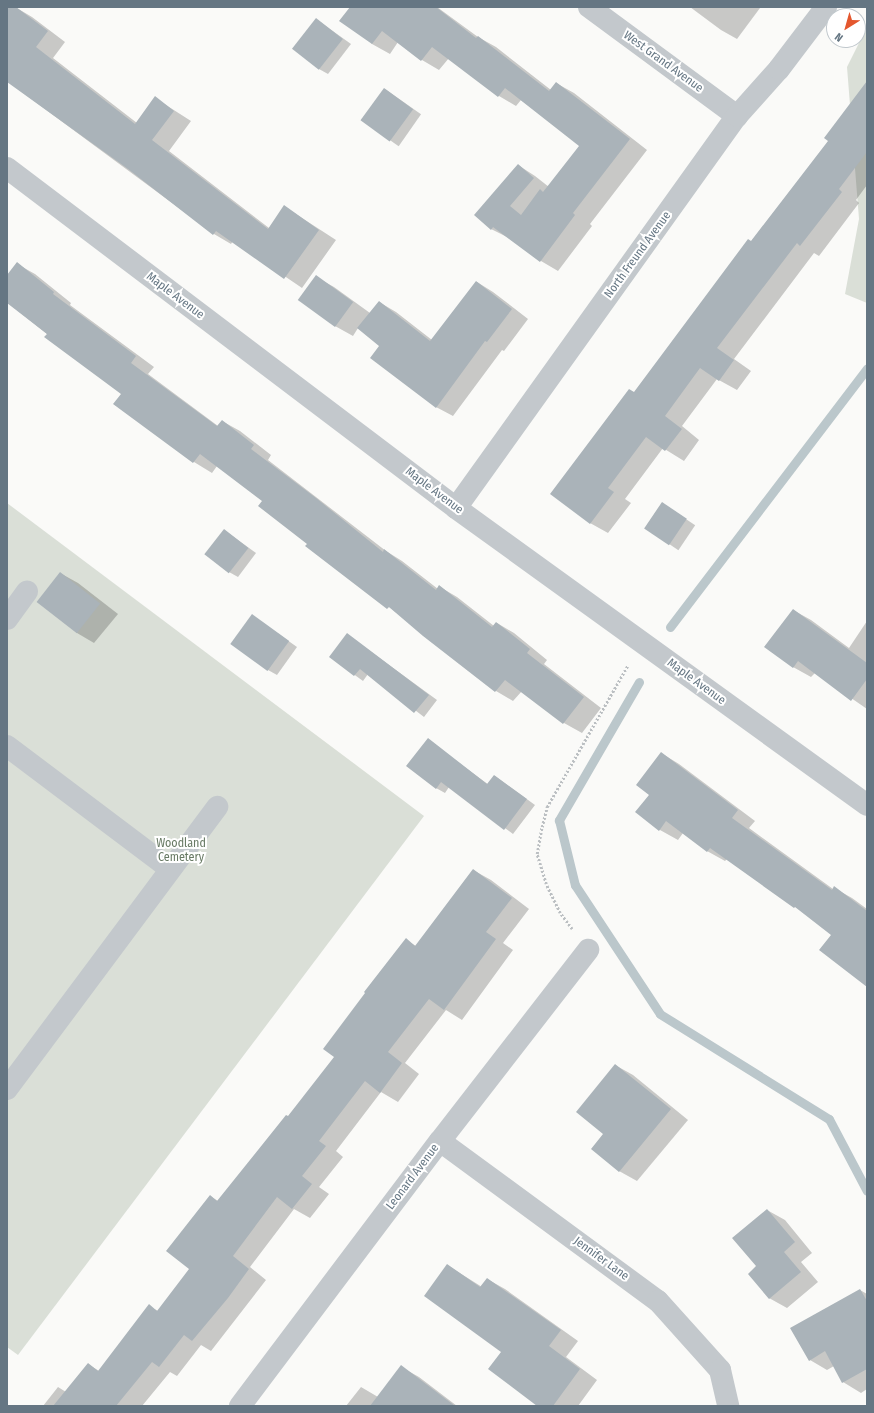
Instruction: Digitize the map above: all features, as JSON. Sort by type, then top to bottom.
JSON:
[{"type":"street","name":"West Grand Avenue","points":[[589,7],[737,116]]},
{"type":"street","name":"North Freund Avenue","points":[[456,508],[737,116],[779,69],[826,7]]},
{"type":"street","name":"Maple Avenue","points":[[7,168],[456,508],[867,805]]},
{"type":"street","points":[[7,619],[27,591]]},
{"type":"street","points":[[7,746],[170,869]]},
{"type":"street","points":[[7,1089],[217,808]]},
{"type":"street","name":"Leonard Avenue","points":[[240,1406],[440,1141],[588,950]]},
{"type":"street","name":"Jennifer Lane","points":[[440,1141],[658,1300],[720,1370],[728,1406]]},
{"type":"path","points":[[588,950],[560,913],[546,884],[537,854],[547,807],[641,642]]},
{"type":"green space","points":[[867,27],[867,303],[845,294],[859,219],[847,67],[856,48],[866,48]]},
{"type":"green space","name":"Woodland Cemetery","points":[[7,503],[424,816],[18,1355],[7,1347]]},
{"type":"building","points":[[7,7],[16,7],[48,31],[36,47],[135,124],[155,96],[174,111],[152,140],[268,229],[284,205],[319,230],[284,279],[216,231],[213,235],[128,169],[7,82]]},
{"type":"building","points":[[350,7],[436,7],[476,38],[478,36],[549,91],[556,82],[630,139],[573,213],[575,215],[540,262],[493,227],[491,230],[474,215],[518,164],[534,178],[510,206],[521,215],[540,189],[543,192],[579,146],[505,88],[498,97],[432,47],[421,61],[382,31],[372,44],[339,21]]},
{"type":"building","points":[[316,18],[343,39],[319,70],[292,49]]},
{"type":"building","points":[[867,81],[867,152],[839,189],[842,192],[800,246],[797,243],[717,348],[734,360],[719,381],[700,368],[665,416],[682,429],[665,451],[646,437],[608,488],[614,492],[590,524],[550,494],[629,389],[634,392],[748,239],[751,241],[828,141],[824,138]]},
{"type":"building","points":[[384,88],[413,109],[390,142],[360,120]]},
{"type":"building","points":[[17,262],[54,292],[53,294],[136,356],[131,363],[217,426],[222,420],[254,445],[251,449],[316,498],[383,552],[384,549],[436,590],[439,585],[492,627],[496,622],[530,649],[527,653],[584,697],[563,724],[505,680],[495,692],[423,636],[389,607],[387,609],[305,546],[307,544],[258,506],[262,501],[200,454],[193,463],[113,404],[121,394],[44,337],[47,334],[7,303],[7,275]]},
{"type":"building","points":[[316,275],[353,302],[335,327],[298,300]]},
{"type":"building","points":[[476,281],[512,309],[487,342],[485,341],[436,408],[370,358],[379,346],[357,328],[379,301],[430,341]]},
{"type":"building","points":[[662,502],[687,519],[669,545],[644,529]]},
{"type":"building","points":[[224,529],[248,548],[229,573],[204,554]]},
{"type":"building","points":[[60,572],[100,603],[77,633],[37,602]]},
{"type":"building","points":[[793,609],[867,663],[867,679],[851,701],[798,661],[793,668],[764,647]]},
{"type":"building","points":[[252,614],[289,641],[267,671],[230,644]]},
{"type":"building","points":[[347,633],[429,695],[414,713],[360,669],[354,676],[329,657]]},
{"type":"building","points":[[428,738],[487,784],[494,775],[527,799],[504,830],[441,782],[436,789],[406,766]]},
{"type":"building","points":[[661,752],[738,810],[732,818],[832,890],[834,886],[867,911],[867,987],[819,950],[831,935],[795,907],[794,908],[710,848],[707,852],[666,821],[659,831],[635,812],[649,795],[636,785]]},
{"type":"building","points":[[473,869],[512,898],[486,932],[496,939],[444,1010],[429,999],[388,1052],[402,1063],[380,1093],[365,1081],[319,1141],[326,1146],[302,1176],[312,1184],[292,1209],[277,1197],[233,1256],[249,1269],[228,1298],[192,1341],[184,1335],[159,1367],[152,1362],[116,1406],[53,1406],[88,1363],[98,1371],[149,1304],[157,1311],[189,1269],[166,1251],[210,1195],[217,1201],[286,1115],[288,1116],[334,1057],[323,1049],[365,993],[364,992],[406,938],[415,946]]},
{"type":"building","points":[[615,1064],[671,1109],[619,1172],[591,1149],[603,1134],[576,1112]]},
{"type":"building","points":[[767,1209],[795,1242],[784,1252],[801,1272],[769,1299],[748,1274],[756,1266],[732,1238]]},
{"type":"building","points":[[447,1264],[480,1287],[487,1278],[561,1330],[549,1346],[580,1369],[553,1406],[537,1406],[488,1369],[501,1352],[424,1296]]},
{"type":"building","points":[[860,1289],[867,1301],[867,1369],[842,1383],[825,1351],[809,1361],[790,1328]]},
{"type":"building","points":[[401,1365],[455,1406],[370,1406]]},
{"type":"waterway","points":[[670,627],[867,368]]},
{"type":"waterway","points":[[639,682],[559,820],[575,885],[660,1014],[829,1119],[867,1191]]}]
